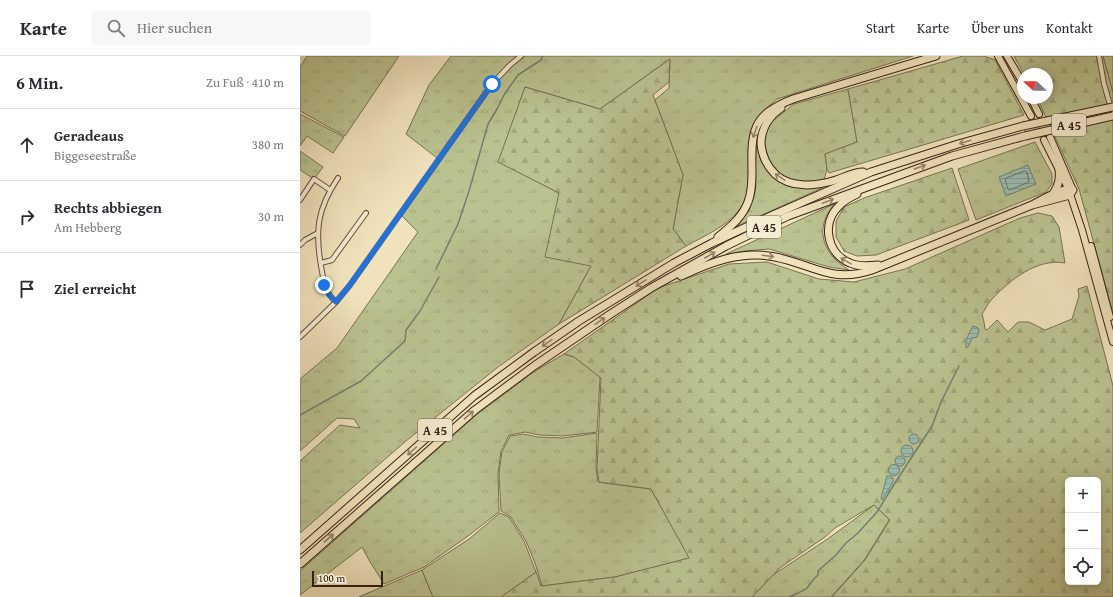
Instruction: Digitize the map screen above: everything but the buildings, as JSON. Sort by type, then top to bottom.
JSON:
[{"type":"highway","points":[[712,243],[737,221],[748,201],[752,182],[752,142],[757,126],[770,110],[793,99],[936,56]]},
{"type":"highway","points":[[793,99],[774,113],[763,130],[761,141],[762,151],[768,166],[774,173],[782,180],[809,185],[832,181],[860,172],[871,172]]},
{"type":"highway","name":"A 45","points":[[300,550],[474,396],[579,321],[674,263],[757,222],[871,172],[958,144],[1023,126],[1113,107]]},
{"type":"highway","name":"A 45","points":[[300,564],[475,410],[608,315],[726,246],[788,216],[952,156],[1025,136],[1113,116]]},
{"type":"highway","points":[[1053,194],[1060,181],[1059,168]]},
{"type":"highway","points":[[883,180],[842,203],[832,214],[828,228],[832,247],[845,261],[858,265],[884,264]]},
{"type":"highway","points":[[1032,205],[1053,194],[1070,191]]},
{"type":"highway","points":[[652,288],[668,283],[710,264],[729,258],[747,255],[765,255],[783,258],[826,273],[839,275],[853,275],[866,272],[1070,191]]},
{"type":"main road","points":[[998,56],[1031,116]]},
{"type":"main road","points":[[1007,56],[1017,73]]},
{"type":"main road","points":[[1034,104],[1039,114]]},
{"type":"main road","points":[[1050,137],[1084,230],[1113,341]]},
{"type":"main road","points":[[1044,140],[1070,191]]},
{"type":"street","points":[[300,337],[336,302],[354,279],[492,84],[521,56]]},
{"type":"street","points":[[1099,56],[1104,84],[1113,116]]},
{"type":"street","points":[[336,302],[327,291],[318,244],[318,224],[330,190],[338,178]]},
{"type":"street","points":[[300,200],[314,179],[330,190]]},
{"type":"street","points":[[321,263],[332,260],[366,213]]},
{"type":"street","points":[[300,245],[305,240],[318,233]]},
{"type":"green space","points":[[307,56],[399,56],[345,136],[300,111],[300,67]]},
{"type":"green space","points":[[451,56],[517,56],[490,83],[437,158],[406,134],[429,85]]},
{"type":"green space","points":[[525,56],[913,56],[777,99],[765,109],[756,121],[752,132],[749,155],[748,189],[745,200],[739,210],[728,221],[707,235],[686,246],[673,229],[683,175],[655,100],[669,88],[670,59],[600,109],[525,87],[499,162],[559,193],[591,266],[559,324],[498,367],[406,441],[300,533],[300,461],[340,425],[360,428],[354,419],[337,418],[300,451],[300,379],[337,348],[418,232],[402,216],[494,85],[512,66]]},
{"type":"green space","points":[[963,56],[984,56],[995,60],[1024,115],[829,173],[825,154],[857,142],[848,89]]},
{"type":"green space","points":[[1014,56],[1103,56],[1113,93],[1113,313],[1079,189],[1040,104],[1053,104],[1053,68],[1021,68]]},
{"type":"green space","points":[[1103,56],[1113,56],[1113,93]]},
{"type":"green space","points":[[670,59],[669,82],[653,95],[683,175],[673,229],[686,246],[559,324],[591,266],[545,257],[559,193],[498,162],[525,87],[600,109]]},
{"type":"green space","points":[[848,89],[857,142],[825,154],[827,169],[822,188],[733,228],[749,211],[755,190],[756,146],[760,131],[794,104]]},
{"type":"green space","points":[[300,114],[344,137],[333,153],[307,136],[300,146]]},
{"type":"green space","points":[[1035,142],[1052,174],[1052,184],[1046,192],[976,220],[958,169]]},
{"type":"green space","points":[[300,151],[323,167],[314,179],[300,170]]},
{"type":"green space","points":[[952,168],[969,220],[876,255],[857,256],[844,251],[836,237],[836,221],[844,207],[864,198]]},
{"type":"green space","points":[[834,204],[826,217],[823,236],[832,256],[849,270],[829,267],[769,249],[726,254]]},
{"type":"green space","points":[[1038,213],[1052,216],[1059,227],[1065,263],[1055,262],[1044,264],[1025,272],[999,292],[990,301],[982,314],[985,329],[987,330],[997,320],[1008,332],[1018,322],[1029,322],[1045,330],[1072,319],[1079,296],[1078,289],[1087,286],[1113,386],[1113,597],[832,597],[865,560],[890,520],[874,505],[835,528],[825,537],[781,567],[752,597],[501,597],[536,572],[541,586],[615,577],[689,558],[651,489],[599,482],[597,469],[601,378],[574,357],[564,354],[658,288],[729,264],[767,262],[819,279],[854,282],[905,269],[1020,218]]},
{"type":"green space","points":[[564,354],[574,357],[600,377],[597,432],[563,436],[539,435],[525,432],[509,435],[501,451],[498,473],[499,512],[468,536],[424,567],[384,584],[362,547],[300,595],[300,571],[476,415],[535,371]]},
{"type":"green space","points":[[597,433],[596,468],[598,482],[651,489],[690,558],[615,577],[542,586],[526,541],[510,516],[501,511],[499,473],[502,452],[510,436],[524,434],[538,437],[563,438]]},
{"type":"green space","points":[[874,505],[889,520],[865,559],[831,597],[752,597],[773,575],[829,538]]},
{"type":"green space","points":[[500,513],[509,517],[524,541],[536,572],[501,597],[433,597],[422,570],[469,539]]},
{"type":"green space","points":[[422,570],[433,597],[359,597],[361,596]]},
{"type":"water","points":[[1028,165],[1036,184],[1006,196],[999,177]]},
{"type":"water","points":[[973,326],[978,328],[979,331],[977,337],[972,338],[968,347],[966,348],[967,339]]},
{"type":"water","points":[[912,434],[916,434],[918,435],[918,443],[912,444],[909,441],[909,437]]},
{"type":"water","points":[[905,445],[909,445],[913,451],[909,457],[905,457],[901,453],[901,449]]},
{"type":"water","points":[[898,456],[902,456],[904,457],[904,465],[898,466],[895,463],[895,459]]},
{"type":"water","points":[[892,465],[896,465],[898,466],[898,474],[892,475],[889,472],[889,468]]},
{"type":"water","points":[[887,476],[893,478],[893,482],[882,500],[881,498]]},
{"type":"waterway","points":[[436,269],[458,224],[488,124],[504,95],[518,75],[541,60],[543,56]]},
{"type":"waterway","points":[[300,415],[361,381],[405,341],[406,330],[420,311],[439,277]]},
{"type":"waterway","points":[[789,597],[807,588],[818,575],[818,571],[836,555],[877,512],[932,426],[941,402],[959,366]]},
{"type":"tunnel","points":[[1031,116],[1044,140]]},
{"type":"route","points":[[324,285],[329,295],[336,302],[350,285],[492,84]]}]
